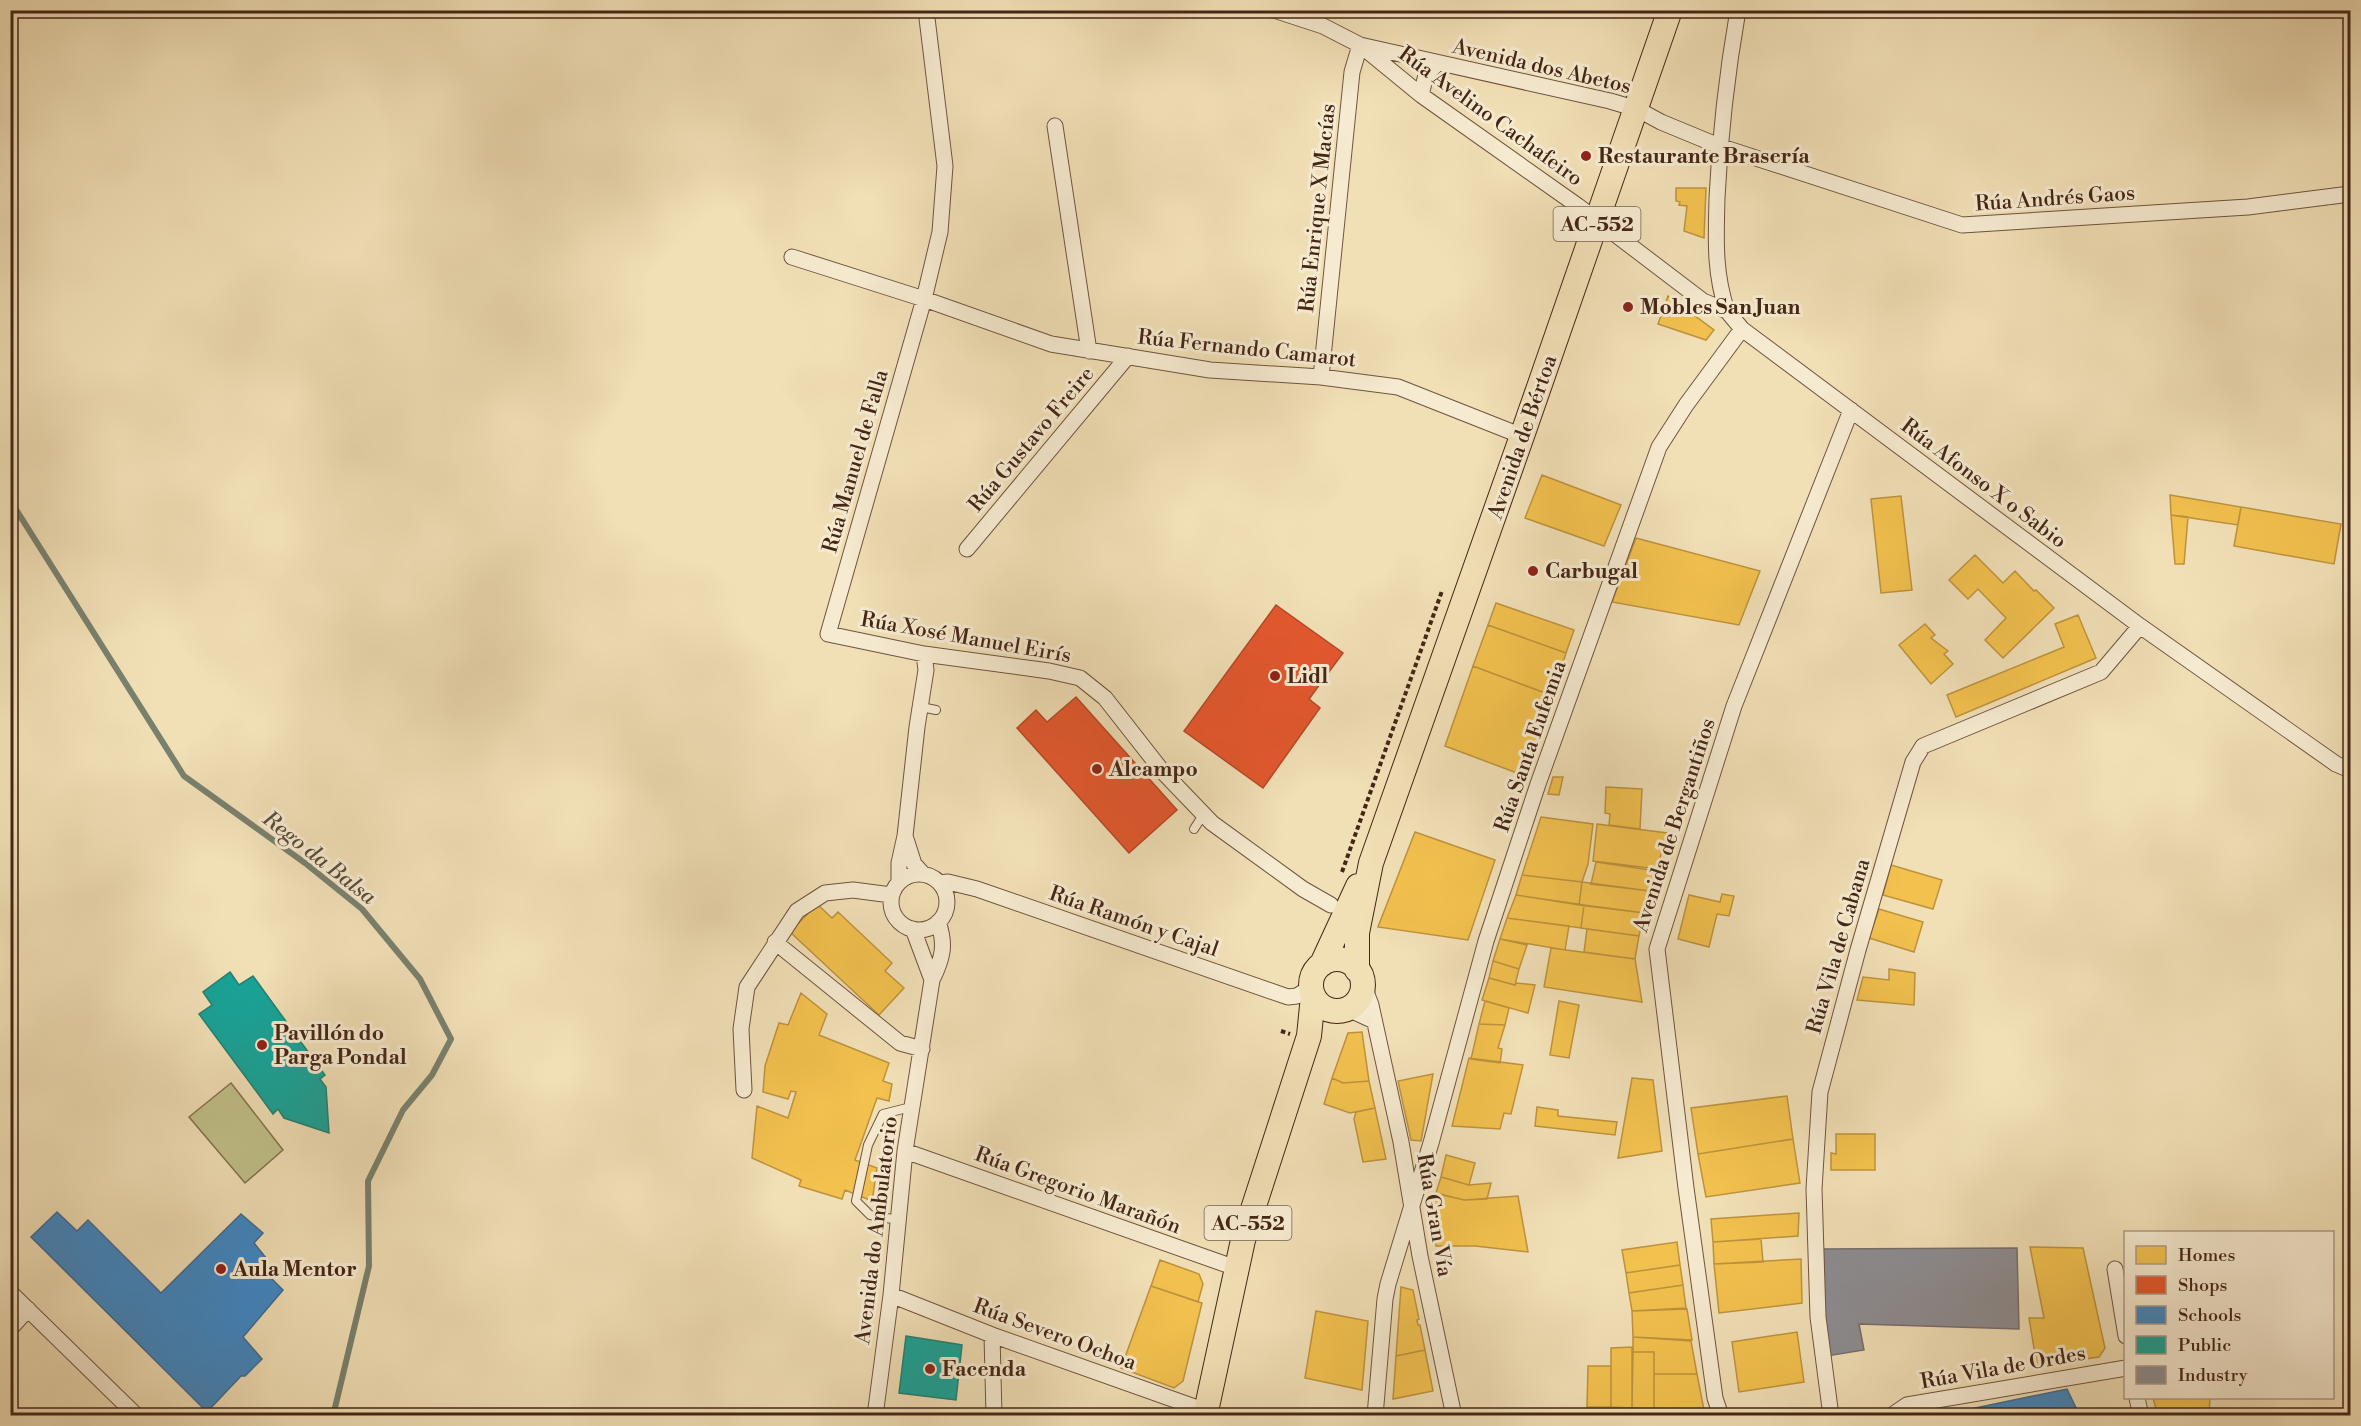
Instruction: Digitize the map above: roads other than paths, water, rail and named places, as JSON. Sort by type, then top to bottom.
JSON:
[{"type":"main road","name":"Avenida de Bértoa","points":[[1360,977],[1357,933],[1371,862],[1598,222],[1670,10]]},
{"type":"main road","name":"Avenida de Bértoa","points":[[1322,964],[1358,884],[1371,862]]},
{"type":"main road","points":[[1310,1036],[1359,999],[1360,977],[1352,964],[1338,960],[1322,964]]},
{"type":"main road","name":"AC-552","points":[[1205,1413],[1236,1268],[1250,1215],[1310,1036],[1312,991],[1316,970],[1322,964]]},
{"type":"main road","points":[[1312,991],[1325,1008],[1344,1010]]},
{"type":"street","name":"Rúa Manuel de Falla","points":[[828,634],[924,298],[940,232],[945,166],[926,10]]},
{"type":"street","name":"Avenida dos Abetos","points":[[1274,10],[1323,26],[1360,45],[1637,109]]},
{"type":"street","points":[[1727,311],[1720,292],[1715,258],[1719,146],[1725,83],[1738,10]]},
{"type":"street","name":"Rúa Avelino Cachafeiro","points":[[1360,45],[1421,95],[1598,222]]},
{"type":"street","name":"Rúa Enrique X Macías","points":[[1321,377],[1352,72],[1360,45]]},
{"type":"street","name":"Avenida dos Abetos","points":[[1421,95],[1426,75],[1438,63]]},
{"type":"street","name":"Rúa Andrés Gaos","points":[[1637,109],[1661,122],[1719,146],[1962,225],[2248,207],[2350,194]]},
{"type":"street","points":[[1055,126],[1089,351]]},
{"type":"street","name":"Rúa Afonso X o Sabio","points":[[1598,222],[1703,301],[1727,311],[1742,329],[2140,626],[2336,764],[2350,770]]},
{"type":"street","name":"Rúa Fernando Camarot","points":[[792,257],[924,298],[1051,344],[1210,370],[1321,377],[1398,387],[1522,436]]},
{"type":"street","name":"Rúa Santa Eufemia","points":[[1375,1416],[1385,1299],[1497,908],[1538,784],[1659,447],[1686,405],[1742,329]]},
{"type":"street","name":"Rúa Gustavo Freire","points":[[967,549],[1128,356]]},
{"type":"street","name":"Avenida de Bergantiños","points":[[1721,1416],[1715,1398],[1689,1212],[1657,949],[1734,706],[1851,410]]},
{"type":"street","name":"Rúa Vila de Cabana","points":[[1830,1416],[1818,1317],[1814,1189],[1820,1092],[1858,950],[1913,762],[1923,746],[2101,672],[2140,626]]},
{"type":"street","name":"Rúa Xosé Manuel Eirís","points":[[828,634],[924,654],[1049,671],[1080,678],[1105,698],[1163,772],[1203,815],[1286,877],[1331,905]]},
{"type":"street","points":[[899,882],[899,862],[906,836],[911,773],[928,708],[924,654]]},
{"type":"street","points":[[906,836],[914,864],[923,874]]},
{"type":"street","points":[[923,874],[940,883],[947,900],[943,915],[938,922],[922,930],[914,929],[898,921],[891,904],[891,896],[899,882],[908,876],[923,874]]},
{"type":"street","name":"Rúa Ramón y Cajal","points":[[940,883],[948,882],[977,889],[1288,997],[1312,991]]},
{"type":"street","points":[[1334,937],[1331,905],[1358,884]]},
{"type":"street","points":[[744,1090],[741,1029],[747,987],[797,910],[825,893],[853,890],[891,896]]},
{"type":"street","name":"Avenida do Ambulatorio","points":[[874,1416],[891,1294],[911,1107],[932,980],[938,969],[944,940],[938,922]]},
{"type":"street","name":"Avenida do Ambulatorio","points":[[914,929],[932,980]]},
{"type":"street","points":[[775,942],[900,1043],[922,1049]]},
{"type":"street","name":"Rúa Gran Vía","points":[[1360,977],[1374,1021],[1412,1202],[1427,1292],[1454,1416]]},
{"type":"street","points":[[1344,1010],[1374,1021]]},
{"type":"street","name":"Rúa Gregorio Marañón","points":[[905,1151],[1236,1268]]},
{"type":"street","points":[[2115,1269],[2124,1324]]},
{"type":"street","points":[[10,1292],[137,1416]]},
{"type":"street","name":"Rúa Severo Ochoa","points":[[891,1294],[992,1335],[1205,1413]]},
{"type":"street","points":[[10,1329],[28,1309]]},
{"type":"street","points":[[992,1335],[994,1416]]},
{"type":"street","name":"Rúa Vila de Ordes","points":[[1892,1416],[1907,1404],[2124,1368]]},
{"type":"street","points":[[2137,1399],[2141,1416]]},
{"type":"lane","points":[[1194,829],[1203,815]]},
{"type":"lane","points":[[898,1220],[870,1215],[856,1201],[868,1145],[883,1114],[911,1107]]},
{"type":"waterway","name":"Rego da Balsa","points":[[10,500],[184,776],[305,863],[362,909],[420,979],[451,1039],[432,1075],[403,1110],[368,1181],[369,1266],[333,1416]]},
{"type":"place","name":"Restaurante Brasería","points":[[1586,156]]},
{"type":"place","name":"Mobles San Juan","points":[[1628,307]]},
{"type":"place","name":"Carbugal","points":[[1533,571]]},
{"type":"place","name":"Lidl","points":[[1275,676]]},
{"type":"place","name":"Alcampo","points":[[1097,769]]},
{"type":"place","name":"Pavillón do Parga Pondal","points":[[262,1045]]},
{"type":"place","name":"Aula Mentor","points":[[221,1269]]},
{"type":"place","name":"Facenda","points":[[930,1369]]}]
